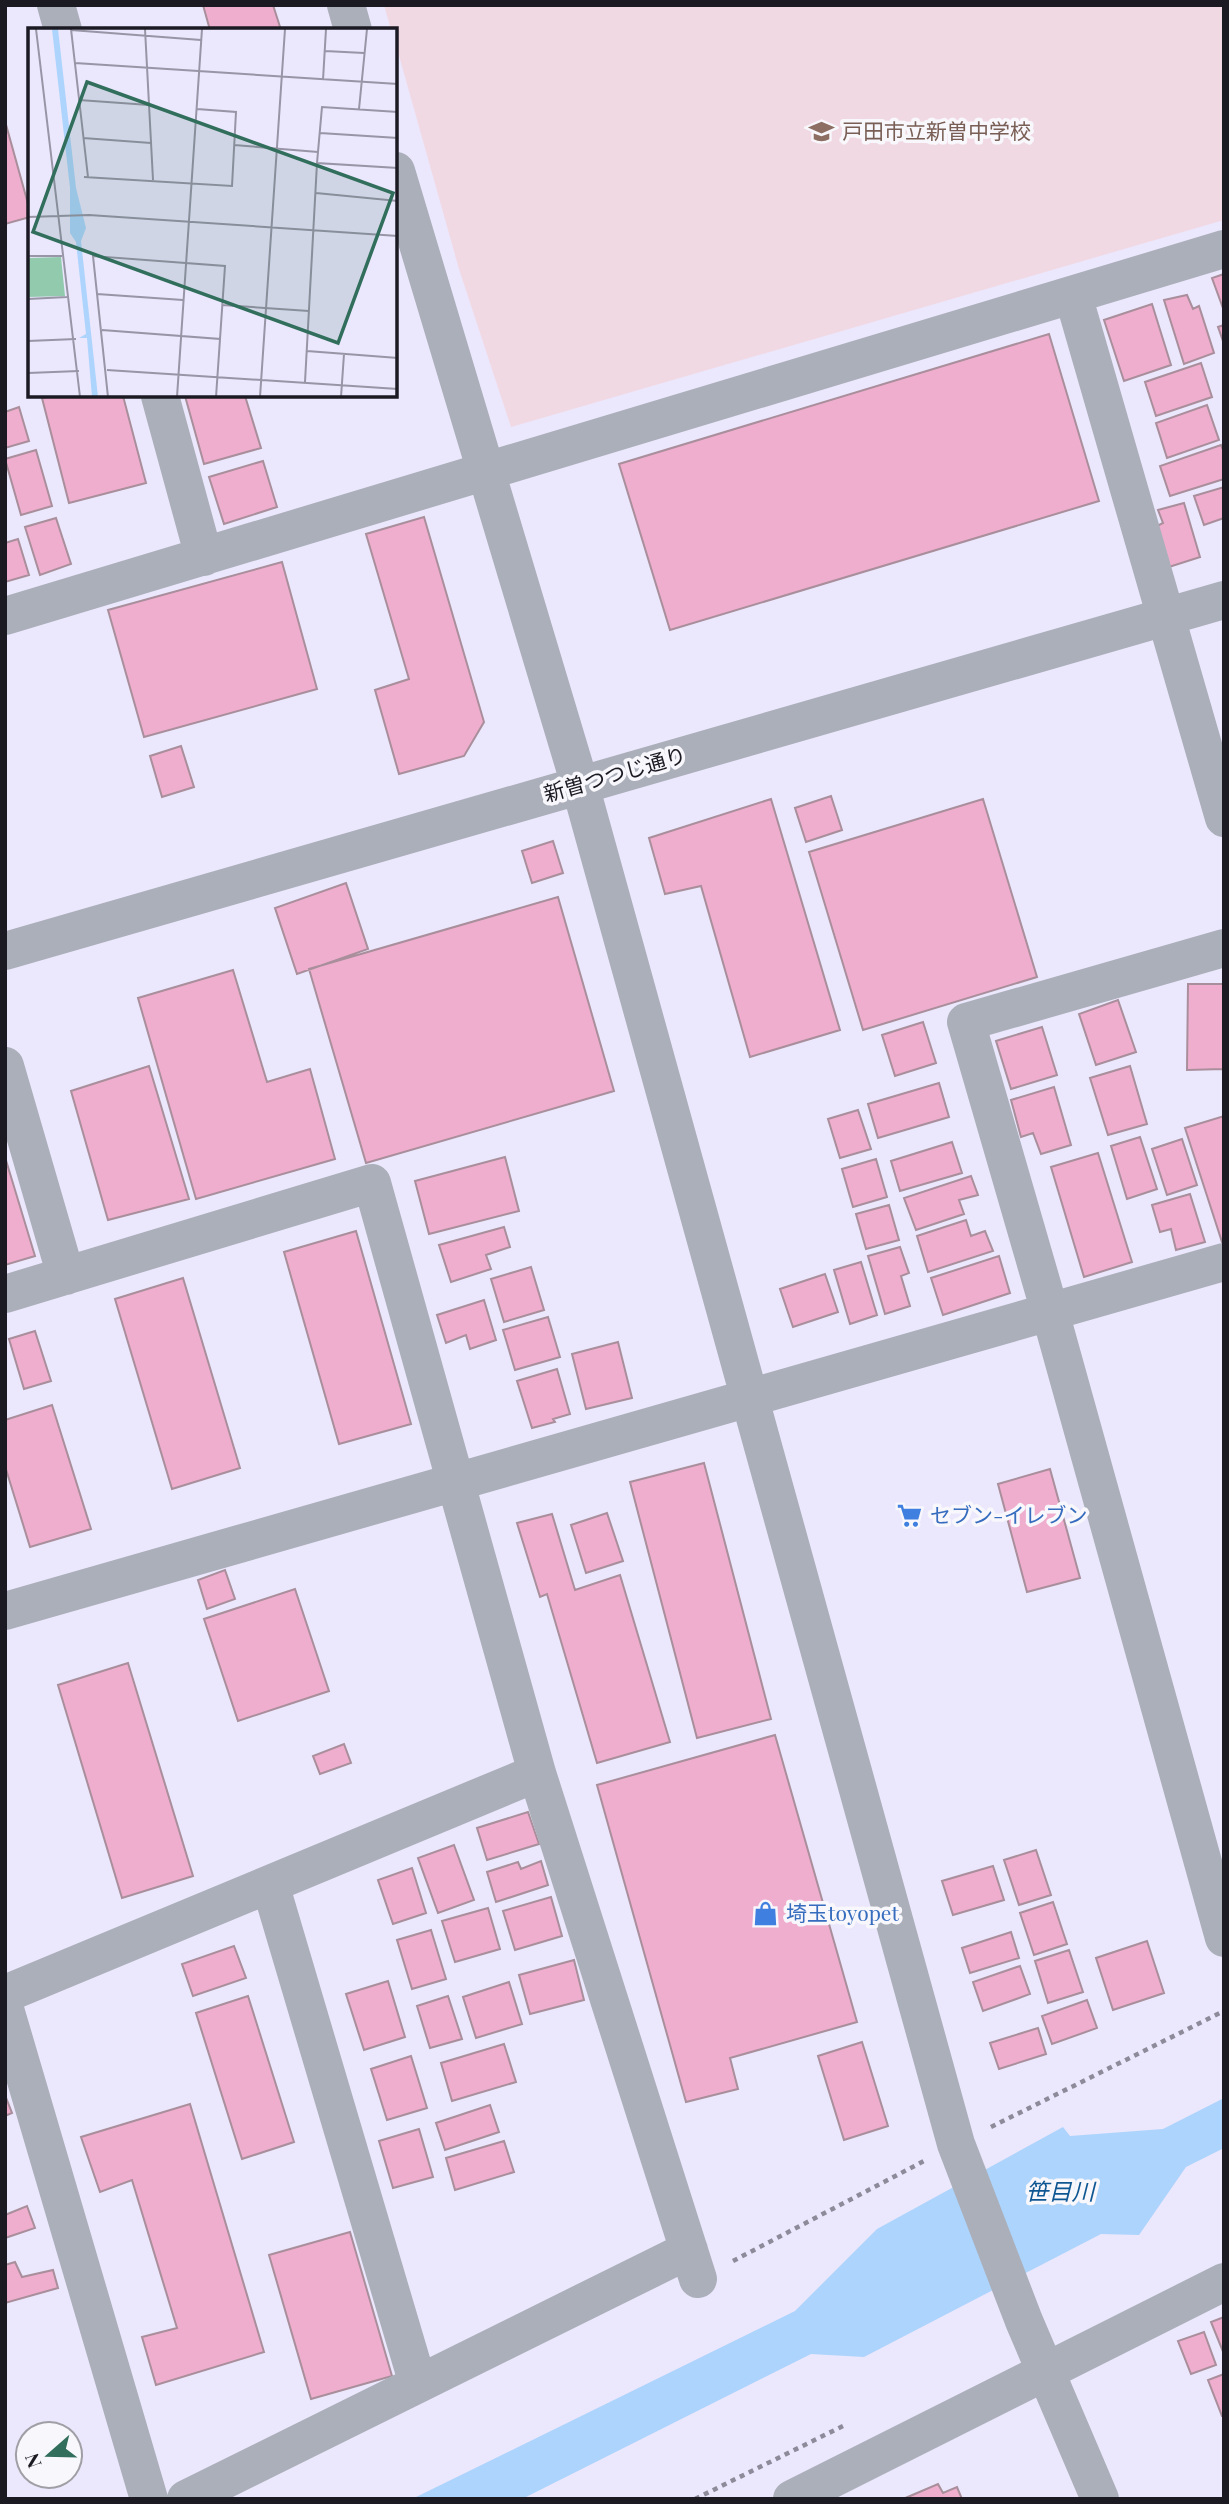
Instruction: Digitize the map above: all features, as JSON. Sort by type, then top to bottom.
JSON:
[{"type":"street","points":[[56,5],[62,28]]},
{"type":"street","points":[[346,5],[352,28]]},
{"type":"street","points":[[397,174],[580,785],[959,2151],[1024,2320],[1100,2499]]},
{"type":"street","points":[[5,616],[1224,249]]},
{"type":"street","points":[[1073,295],[1224,818]]},
{"type":"street","points":[[160,397],[204,557]]},
{"type":"street","name":"新曽つつじ通り","points":[[5,951],[1224,600]]},
{"type":"street","points":[[1224,948],[966,1022],[1050,1312],[1224,1938]]},
{"type":"street","points":[[5,1066],[66,1276]]},
{"type":"street","points":[[5,1294],[372,1184],[537,1773],[693,2264],[418,2384],[186,2499]]},
{"type":"street","points":[[5,1611],[1224,1262]]},
{"type":"street","points":[[5,1994],[537,1773]]},
{"type":"street","points":[[270,1884],[418,2384]]},
{"type":"street","points":[[5,2009],[149,2499]]},
{"type":"street","points":[[792,2499],[1224,2282]]},
{"type":"path","points":[[693,2264],[959,2151],[1224,2011]]},
{"type":"shaded area","name":"戸田市立新曽中学校","points":[[384,5],[1224,5],[1224,220],[511,427],[459,269],[397,49],[397,28],[390,28]]},
{"type":"water","name":"笹目川","points":[[1224,2098],[1224,2148],[1186,2167],[1139,2235],[1101,2234],[864,2357],[811,2354],[522,2499],[412,2499],[795,2311],[877,2229],[1063,2127],[1070,2136],[1163,2129]]},
{"type":"building","points":[[203,5],[273,5],[280,28],[209,28]]},
{"type":"building","points":[[5,121],[28,204],[28,218],[5,224]]},
{"type":"building","points":[[1224,274],[1224,311],[1212,278]]},
{"type":"building","points":[[1187,295],[1193,309],[1199,306],[1214,353],[1184,364],[1164,300]]},
{"type":"building","points":[[1152,304],[1171,365],[1124,381],[1104,320]]},
{"type":"building","points":[[1224,325],[1224,344],[1218,327]]},
{"type":"building","points":[[1049,334],[1099,501],[670,630],[619,464]]},
{"type":"building","points":[[1201,363],[1212,397],[1156,416],[1145,382]]},
{"type":"building","points":[[123,397],[146,483],[69,503],[42,398]]},
{"type":"building","points":[[185,397],[245,397],[261,448],[204,464]]},
{"type":"building","points":[[1207,405],[1219,440],[1167,458],[1156,423]]},
{"type":"building","points":[[19,407],[29,441],[5,448],[5,412]]},
{"type":"building","points":[[1221,445],[1224,452],[1224,479],[1170,496],[1160,466]]},
{"type":"building","points":[[36,450],[52,506],[21,515],[5,459]]},
{"type":"building","points":[[263,461],[277,507],[224,524],[209,477]]},
{"type":"building","points":[[1224,487],[1224,518],[1204,525],[1194,496]]},
{"type":"building","points":[[1184,503],[1200,557],[1169,567],[1157,526],[1163,523],[1158,510]]},
{"type":"building","points":[[424,517],[484,722],[464,756],[399,774],[375,690],[409,679],[366,534]]},
{"type":"building","points":[[56,518],[71,564],[40,575],[25,527]]},
{"type":"building","points":[[18,539],[29,575],[5,582],[5,543]]},
{"type":"building","points":[[282,562],[317,689],[144,737],[108,610]]},
{"type":"building","points":[[181,746],[194,787],[162,797],[150,756]]},
{"type":"building","points":[[831,796],[842,830],[806,842],[795,808]]},
{"type":"building","points":[[771,799],[840,1030],[750,1057],[701,886],[665,894],[649,838]]},
{"type":"building","points":[[983,799],[1037,977],[863,1030],[809,852]]},
{"type":"building","points":[[553,841],[563,873],[532,883],[522,851]]},
{"type":"building","points":[[346,883],[368,949],[297,974],[275,908]]},
{"type":"building","points":[[558,897],[614,1091],[366,1163],[309,969]]},
{"type":"building","points":[[233,970],[267,1082],[310,1069],[335,1159],[196,1199],[138,998]]},
{"type":"building","points":[[1188,984],[1224,984],[1224,1079],[1223,1069],[1187,1070]]},
{"type":"building","points":[[1118,1000],[1136,1052],[1096,1065],[1079,1014]]},
{"type":"building","points":[[923,1022],[936,1063],[895,1076],[882,1035]]},
{"type":"building","points":[[1042,1027],[1057,1075],[1011,1089],[996,1041]]},
{"type":"building","points":[[149,1066],[189,1199],[108,1220],[71,1091]]},
{"type":"building","points":[[1130,1066],[1147,1124],[1108,1135],[1090,1078]]},
{"type":"building","points":[[939,1083],[949,1117],[878,1138],[868,1104]]},
{"type":"building","points":[[1054,1087],[1071,1145],[1041,1154],[1033,1133],[1021,1137],[1011,1100]]},
{"type":"building","points":[[858,1110],[871,1149],[840,1158],[828,1119]]},
{"type":"building","points":[[1224,1116],[1224,1241],[1222,1242],[1185,1128]]},
{"type":"building","points":[[1140,1137],[1157,1189],[1127,1199],[1111,1146]]},
{"type":"building","points":[[1182,1139],[1197,1185],[1167,1195],[1152,1149]]},
{"type":"building","points":[[952,1142],[962,1173],[900,1191],[891,1161]]},
{"type":"building","points":[[1098,1153],[1132,1262],[1084,1277],[1051,1167]]},
{"type":"building","points":[[5,1157],[35,1256],[5,1265]]},
{"type":"building","points":[[505,1157],[519,1211],[429,1234],[415,1181]]},
{"type":"building","points":[[876,1159],[887,1197],[853,1207],[842,1169]]},
{"type":"building","points":[[971,1176],[978,1195],[959,1200],[964,1214],[916,1230],[904,1198]]},
{"type":"building","points":[[1190,1194],[1205,1242],[1176,1250],[1171,1229],[1160,1232],[1152,1205]]},
{"type":"building","points":[[889,1205],[899,1240],[866,1249],[856,1214]]},
{"type":"building","points":[[966,1220],[971,1236],[985,1231],[993,1251],[928,1272],[917,1236]]},
{"type":"building","points":[[504,1227],[510,1247],[486,1255],[491,1269],[451,1282],[439,1245]]},
{"type":"building","points":[[356,1231],[411,1424],[339,1444],[284,1252]]},
{"type":"building","points":[[900,1247],[909,1273],[901,1276],[910,1306],[885,1314],[868,1256]]},
{"type":"building","points":[[999,1256],[1010,1293],[943,1315],[931,1278]]},
{"type":"building","points":[[861,1262],[877,1315],[850,1324],[834,1270]]},
{"type":"building","points":[[531,1267],[544,1310],[504,1322],[491,1279]]},
{"type":"building","points":[[825,1274],[838,1312],[793,1327],[780,1289]]},
{"type":"building","points":[[183,1278],[240,1468],[172,1489],[115,1299]]},
{"type":"building","points":[[484,1300],[496,1340],[470,1349],[466,1335],[446,1343],[437,1315]]},
{"type":"building","points":[[548,1317],[560,1357],[515,1370],[503,1330]]},
{"type":"building","points":[[35,1331],[51,1381],[24,1389],[9,1339]]},
{"type":"building","points":[[618,1342],[632,1398],[586,1409],[572,1354]]},
{"type":"building","points":[[557,1369],[570,1414],[553,1419],[555,1422],[532,1428],[517,1381]]},
{"type":"building","points":[[52,1405],[91,1529],[30,1547],[5,1466],[5,1420]]},
{"type":"building","points":[[704,1463],[771,1719],[697,1738],[630,1482]]},
{"type":"building","points":[[1050,1469],[1080,1578],[1027,1592],[998,1484]]},
{"type":"building","points":[[607,1513],[623,1561],[586,1573],[571,1525]]},
{"type":"building","points":[[552,1514],[575,1590],[620,1575],[670,1742],[597,1763],[547,1594],[540,1597],[517,1523]]},
{"type":"building","points":[[225,1570],[235,1599],[207,1609],[198,1580]]},
{"type":"building","points":[[295,1589],[329,1691],[238,1721],[204,1619]]},
{"type":"building","points":[[128,1663],[193,1876],[122,1898],[58,1685]]},
{"type":"building","points":[[775,1735],[857,2022],[730,2058],[738,2089],[686,2102],[597,1785]]},
{"type":"building","points":[[344,1744],[351,1763],[320,1774],[313,1756]]},
{"type":"building","points":[[528,1812],[539,1844],[487,1860],[477,1828]]},
{"type":"building","points":[[454,1845],[474,1900],[438,1913],[418,1858]]},
{"type":"building","points":[[1036,1850],[1051,1895],[1019,1905],[1004,1860]]},
{"type":"building","points":[[541,1861],[548,1885],[496,1902],[487,1872],[518,1862],[521,1869]]},
{"type":"building","points":[[993,1866],[1004,1900],[953,1915],[942,1881]]},
{"type":"building","points":[[412,1868],[426,1913],[393,1924],[378,1880]]},
{"type":"building","points":[[551,1897],[562,1936],[515,1950],[503,1911]]},
{"type":"building","points":[[1053,1902],[1067,1944],[1034,1955],[1020,1913]]},
{"type":"building","points":[[488,1908],[500,1949],[455,1962],[442,1921]]},
{"type":"building","points":[[431,1930],[446,1979],[412,1989],[397,1940]]},
{"type":"building","points":[[1011,1932],[1019,1958],[970,1973],[962,1948]]},
{"type":"building","points":[[1147,1941],[1164,1993],[1113,2010],[1096,1958]]},
{"type":"building","points":[[234,1946],[246,1978],[193,1996],[182,1964]]},
{"type":"building","points":[[1069,1950],[1083,1992],[1048,2003],[1035,1961]]},
{"type":"building","points":[[574,1960],[584,2000],[530,2014],[519,1975]]},
{"type":"building","points":[[1020,1966],[1030,1994],[983,2011],[973,1982]]},
{"type":"building","points":[[388,1981],[405,2037],[364,2050],[346,1994]]},
{"type":"building","points":[[509,1982],[522,2024],[476,2038],[463,1997]]},
{"type":"building","points":[[248,1996],[294,2142],[242,2159],[196,2013]]},
{"type":"building","points":[[448,1996],[462,2039],[430,2048],[417,2006]]},
{"type":"building","points":[[1087,2000],[1097,2028],[1052,2044],[1042,2016]]},
{"type":"building","points":[[1038,2028],[1046,2054],[999,2069],[990,2043]]},
{"type":"building","points":[[862,2042],[888,2126],[844,2140],[818,2056]]},
{"type":"building","points":[[504,2044],[516,2082],[452,2101],[441,2063]]},
{"type":"building","points":[[411,2056],[427,2108],[387,2120],[371,2069]]},
{"type":"building","points":[[5,2095],[12,2113],[5,2116]]},
{"type":"building","points":[[190,2104],[264,2352],[156,2385],[142,2337],[177,2328],[132,2180],[100,2192],[81,2137]]},
{"type":"building","points":[[490,2105],[499,2132],[445,2150],[436,2123]]},
{"type":"building","points":[[419,2129],[433,2177],[393,2188],[379,2141]]},
{"type":"building","points":[[504,2141],[514,2172],[455,2190],[446,2158]]},
{"type":"building","points":[[27,2206],[35,2228],[5,2238],[5,2215]]},
{"type":"building","points":[[350,2232],[392,2376],[311,2399],[269,2255]]},
{"type":"building","points":[[15,2262],[22,2277],[53,2270],[58,2288],[5,2303],[5,2265]]},
{"type":"building","points":[[1224,2317],[1224,2354],[1211,2322]]},
{"type":"building","points":[[1204,2332],[1216,2365],[1191,2374],[1178,2341]]},
{"type":"building","points":[[1224,2374],[1224,2416],[1222,2416],[1208,2380]]},
{"type":"building","points":[[938,2484],[943,2493],[957,2487],[962,2499],[903,2499]]},
{"type":"place","name":"戸田市立新曽中学校","points":[[822,132]]},
{"type":"place","name":"セブン-イレブン","points":[[910,1516]]},
{"type":"place","name":"埼玉toyopet","points":[[766,1914]]}]
